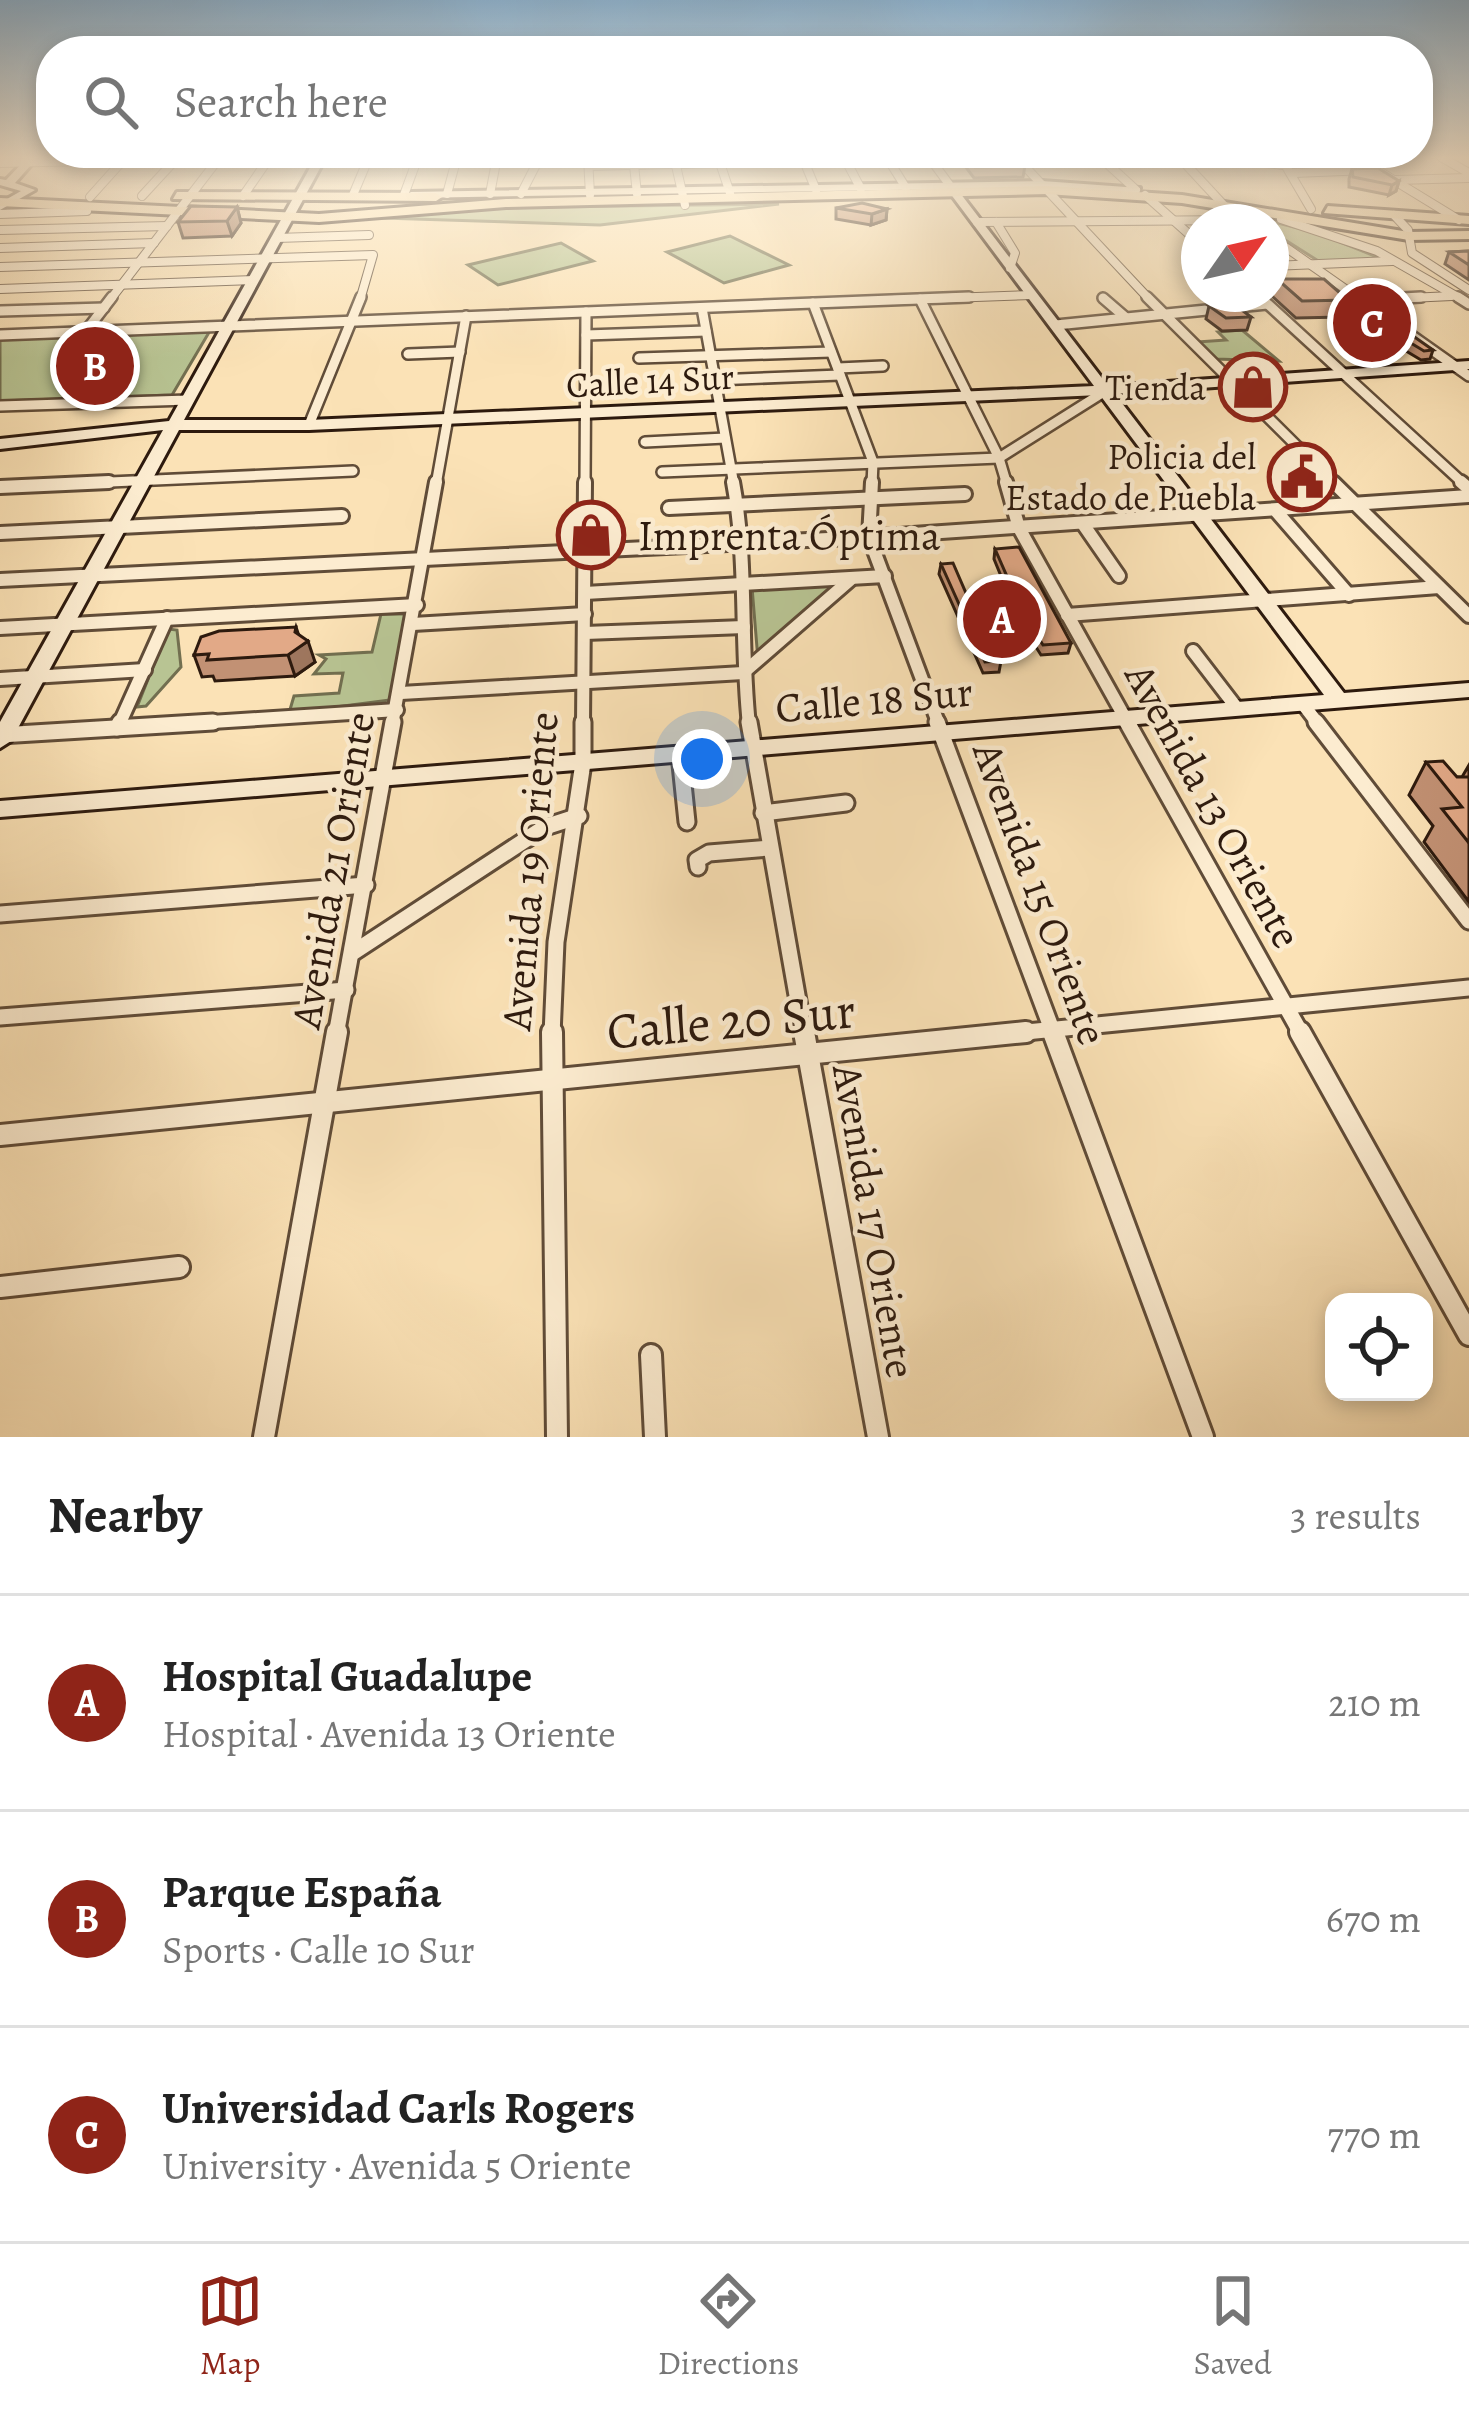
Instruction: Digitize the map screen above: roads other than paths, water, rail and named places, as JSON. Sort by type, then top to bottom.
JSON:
[{"type":"main road","points":[[1,737],[284,224]]},
{"type":"main road","points":[[977,224],[1338,700]]},
{"type":"main road","points":[[1307,224],[1410,244],[1467,227]]},
{"type":"main road","name":"Calle 14 Sur","points":[[0,449],[174,428],[1107,390],[1465,369]]},
{"type":"main road","name":"Calle 18 Sur","points":[[0,809],[1469,690]]},
{"type":"street","points":[[0,299],[5,288],[73,224]]},
{"type":"street","points":[[314,237],[319,224]]},
{"type":"street","points":[[997,224],[1016,253],[1010,268]]},
{"type":"street","points":[[1079,224],[1162,314],[1469,616]]},
{"type":"street","points":[[1295,224],[1395,261],[1456,296]]},
{"type":"street","points":[[1399,224],[1410,244],[1469,297]]},
{"type":"street","points":[[341,236],[347,225]]},
{"type":"street","points":[[0,230],[167,226]]},
{"type":"street","points":[[86,331],[167,226]]},
{"type":"street","points":[[277,238],[369,235]]},
{"type":"street","points":[[0,248],[154,243]]},
{"type":"street","points":[[1289,248],[1465,369]]},
{"type":"street","points":[[0,267],[373,255],[354,320],[309,425]]},
{"type":"street","points":[[1289,265],[1395,261]]},
{"type":"street","points":[[5,288],[254,280]]},
{"type":"street","points":[[0,334],[1032,295]]},
{"type":"street","points":[[1365,301],[1469,297]]},
{"type":"street","points":[[1103,298],[1126,317]]},
{"type":"street","name":"Avenida 13 Oriente","points":[[920,299],[1000,458],[1019,528],[1469,1335]]},
{"type":"street","name":"Avenida 15 Oriente","points":[[813,303],[873,462],[869,537],[1203,1437]]},
{"type":"street","points":[[0,311],[104,308]]},
{"type":"street","name":"Avenida 17 Oriente","points":[[702,308],[744,542],[742,673],[752,749],[878,1437]]},
{"type":"street","name":"Avenida 19 Oriente","points":[[556,1437],[550,1080],[556,942],[584,763],[586,312]]},
{"type":"street","points":[[1056,325],[1183,312]]},
{"type":"street","points":[[1276,312],[1469,493]]},
{"type":"street","name":"Avenida 21 Oriente","points":[[264,1437],[466,316]]},
{"type":"street","points":[[586,335],[706,331]]},
{"type":"street","points":[[408,354],[460,352]]},
{"type":"street","points":[[639,358],[832,352]]},
{"type":"street","points":[[715,380],[883,365]]},
{"type":"street","name":"Calle 14 Sur","points":[[1000,458],[1107,390]]},
{"type":"street","points":[[0,406],[188,400]]},
{"type":"street","points":[[645,442],[725,438]]},
{"type":"street","points":[[662,472],[1000,458]]},
{"type":"street","points":[[0,488],[353,471]]},
{"type":"street","points":[[0,580],[869,537],[1202,517],[1469,493]]},
{"type":"street","points":[[669,508],[965,494]]},
{"type":"street","points":[[1276,511],[1349,595]]},
{"type":"street","points":[[0,532],[342,515]]},
{"type":"street","points":[[1083,524],[1119,576]]},
{"type":"street","points":[[585,592],[885,576]]},
{"type":"street","points":[[1,737],[585,680],[742,673],[850,580]]},
{"type":"street","points":[[1067,615],[1439,587]]},
{"type":"street","points":[[0,628],[417,605]]},
{"type":"street","points":[[413,624],[585,614]]},
{"type":"street","points":[[117,728],[167,618]]},
{"type":"street","points":[[585,633],[744,627]]},
{"type":"street","points":[[1193,651],[1236,707]]},
{"type":"street","points":[[0,679],[145,670]]},
{"type":"street","points":[[1302,703],[1469,921]]},
{"type":"street","points":[[680,755],[687,822]]},
{"type":"street","points":[[764,813],[846,803]]},
{"type":"street","points":[[354,952],[545,827],[579,816]]},
{"type":"street","points":[[698,867],[697,860],[709,853],[769,848]]},
{"type":"street","points":[[0,914],[366,885]]},
{"type":"street","name":"Calle 20 Sur","points":[[0,1135],[1469,988]]},
{"type":"street","points":[[0,1017],[346,990]]},
{"type":"street","points":[[0,1287],[178,1267]]},
{"type":"street","points":[[651,1355],[655,1437]]},
{"type":"place","name":"Universidad Carls Rogers","points":[[1372,323]]},
{"type":"place","name":"Parque España","points":[[95,366]]},
{"type":"place","name":"Tienda","points":[[1253,387]]},
{"type":"place","name":"Policia del Estado de Puebla","points":[[1302,477]]},
{"type":"place","name":"Imprenta Óptima","points":[[591,535]]},
{"type":"place","name":"Hospital Guadalupe","points":[[1002,619]]}]
